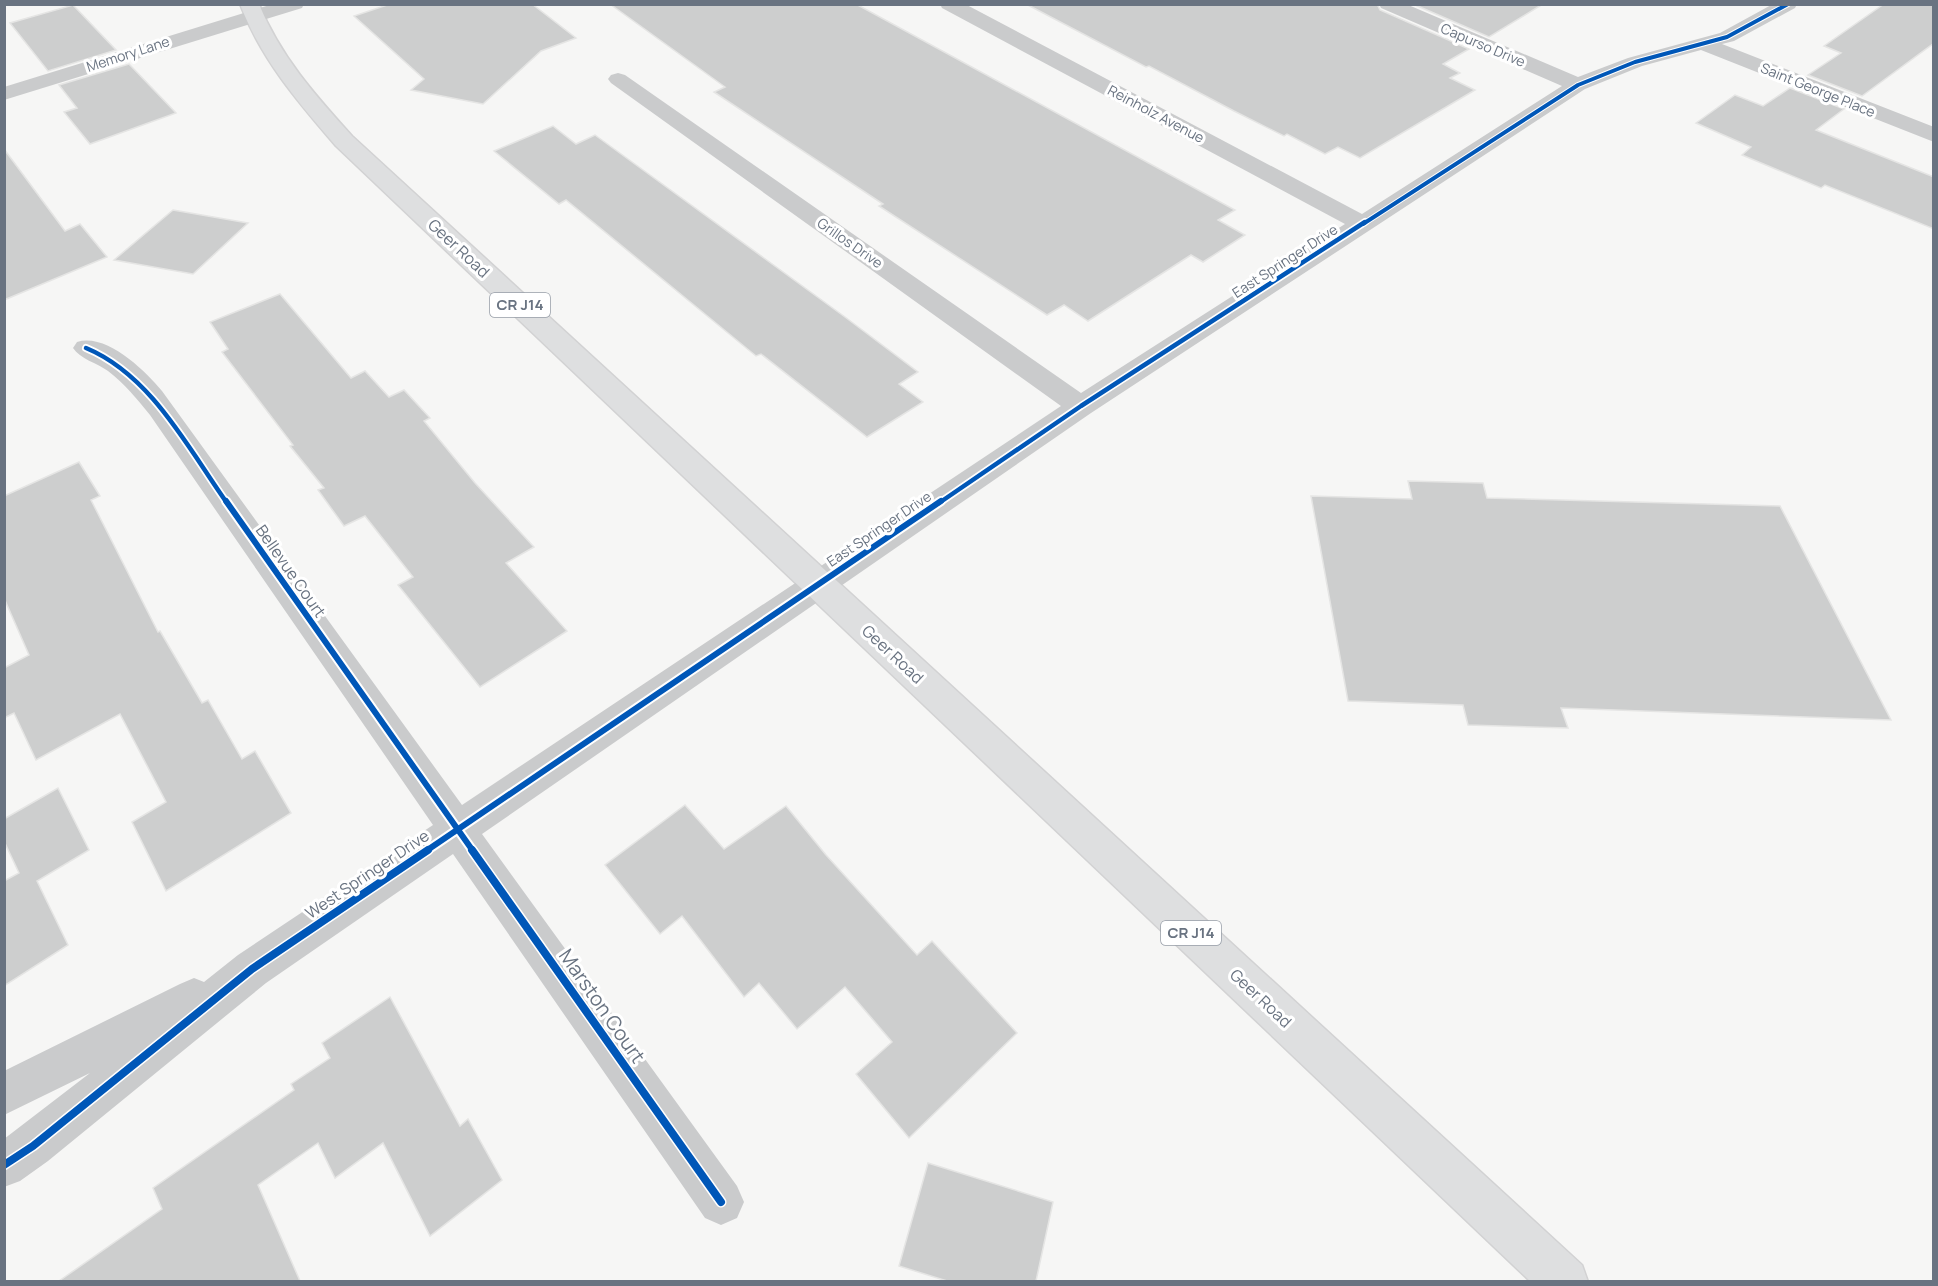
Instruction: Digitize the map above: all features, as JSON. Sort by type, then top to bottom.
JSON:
[{"type":"main road","name":"Geer Road","points":[[251,10],[286,72],[306,99],[344,141],[1565,1281]]},
{"type":"street","name":"Memory Lane","points":[[4,94],[251,10],[295,4]]},
{"type":"street","name":"Reinholz Avenue","points":[[949,4],[1363,224]]},
{"type":"street","name":"Capurso Drive","points":[[1388,4],[1578,85]]},
{"type":"street","name":"East Springer Drive","points":[[818,584],[1082,406],[1578,85],[1635,62],[1703,44],[1747,28],[1788,4]]},
{"type":"street","name":"Saint George Place","points":[[1703,44],[1934,135]]},
{"type":"street","name":"Grillos Drive","points":[[618,78],[1082,406]]},
{"type":"street","name":"Bellevue Court","points":[[86,348],[104,354],[119,364],[141,384],[154,400],[456,829]]},
{"type":"street","name":"West Springer Drive","points":[[4,1165],[33,1146],[252,969],[818,584]]},
{"type":"street","name":"Marston Court","points":[[456,829],[721,1202]]},
{"type":"street","name":"West Springer Drive","points":[[4,1095],[252,969]]},
{"type":"building","points":[[390,4],[532,4],[576,38],[541,51],[483,104],[411,90],[424,79],[354,16]]},
{"type":"building","points":[[610,4],[856,4],[1235,210],[1218,220],[1245,235],[1203,262],[1191,255],[1088,321],[1064,305],[1047,315],[879,206],[883,204],[714,92],[725,87]]},
{"type":"building","points":[[1026,4],[1377,4],[1380,10],[1469,49],[1443,64],[1460,73],[1450,78],[1475,90],[1360,158],[1338,147],[1325,154],[1287,134],[1284,136],[1234,111],[1149,66],[1146,67]]},
{"type":"building","points":[[1413,4],[1543,4],[1489,37]]},
{"type":"building","points":[[1884,4],[1934,4],[1934,43],[1862,96],[1808,75],[1841,53],[1824,46]]},
{"type":"building","points":[[73,5],[116,50],[48,71],[10,23]]},
{"type":"building","points":[[129,64],[176,113],[90,144],[64,112],[77,108],[59,85]]},
{"type":"building","points":[[1790,88],[1844,109],[1816,130],[1934,177],[1934,229],[1825,185],[1821,188],[1742,155],[1751,147],[1696,123],[1735,95],[1763,106]]},
{"type":"building","points":[[553,126],[576,144],[595,135],[845,317],[918,372],[899,384],[923,402],[867,437],[761,354],[756,356],[566,200],[559,204],[494,151]]},
{"type":"building","points":[[4,149],[65,231],[80,224],[107,257],[4,300]]},
{"type":"building","points":[[173,210],[248,223],[193,274],[114,260]]},
{"type":"building","points":[[280,294],[351,378],[365,371],[389,397],[404,390],[430,418],[424,421],[475,483],[534,547],[506,563],[567,631],[480,687],[398,585],[413,577],[365,516],[344,526],[318,490],[324,488],[290,446],[293,445],[222,352],[228,349],[210,322]]},
{"type":"building","points":[[79,462],[100,496],[91,500],[158,632],[160,631],[202,703],[208,700],[242,759],[255,751],[291,813],[166,891],[132,822],[166,802],[120,714],[36,760],[14,713],[4,718],[4,668],[29,655],[4,598],[4,496]]},
{"type":"building","points":[[1408,481],[1483,483],[1487,498],[1780,506],[1891,720],[1561,708],[1568,728],[1468,725],[1463,705],[1348,701],[1311,496],[1412,499]]},
{"type":"building","points":[[58,788],[89,850],[37,881],[68,945],[4,986],[4,881],[19,873],[4,841],[4,819]]},
{"type":"building","points":[[685,805],[724,849],[786,806],[826,855],[917,955],[932,941],[1017,1033],[909,1138],[856,1074],[892,1042],[845,987],[797,1029],[759,983],[744,997],[682,916],[660,934],[605,865]]},
{"type":"building","points":[[390,997],[460,1126],[468,1119],[502,1180],[430,1236],[383,1143],[335,1178],[318,1143],[258,1185],[300,1281],[59,1281],[162,1209],[153,1188],[294,1090],[291,1084],[330,1058],[322,1043]]},
{"type":"building","points":[[928,1163],[1053,1202],[1036,1281],[947,1281],[899,1266]]},
{"type":"cycle path","points":[[4,1165],[33,1146],[252,969],[1081,406],[1578,85],[1635,62],[1727,37],[1788,4]]},
{"type":"cycle path","points":[[86,348],[109,359],[127,372],[160,408],[721,1202]]}]
